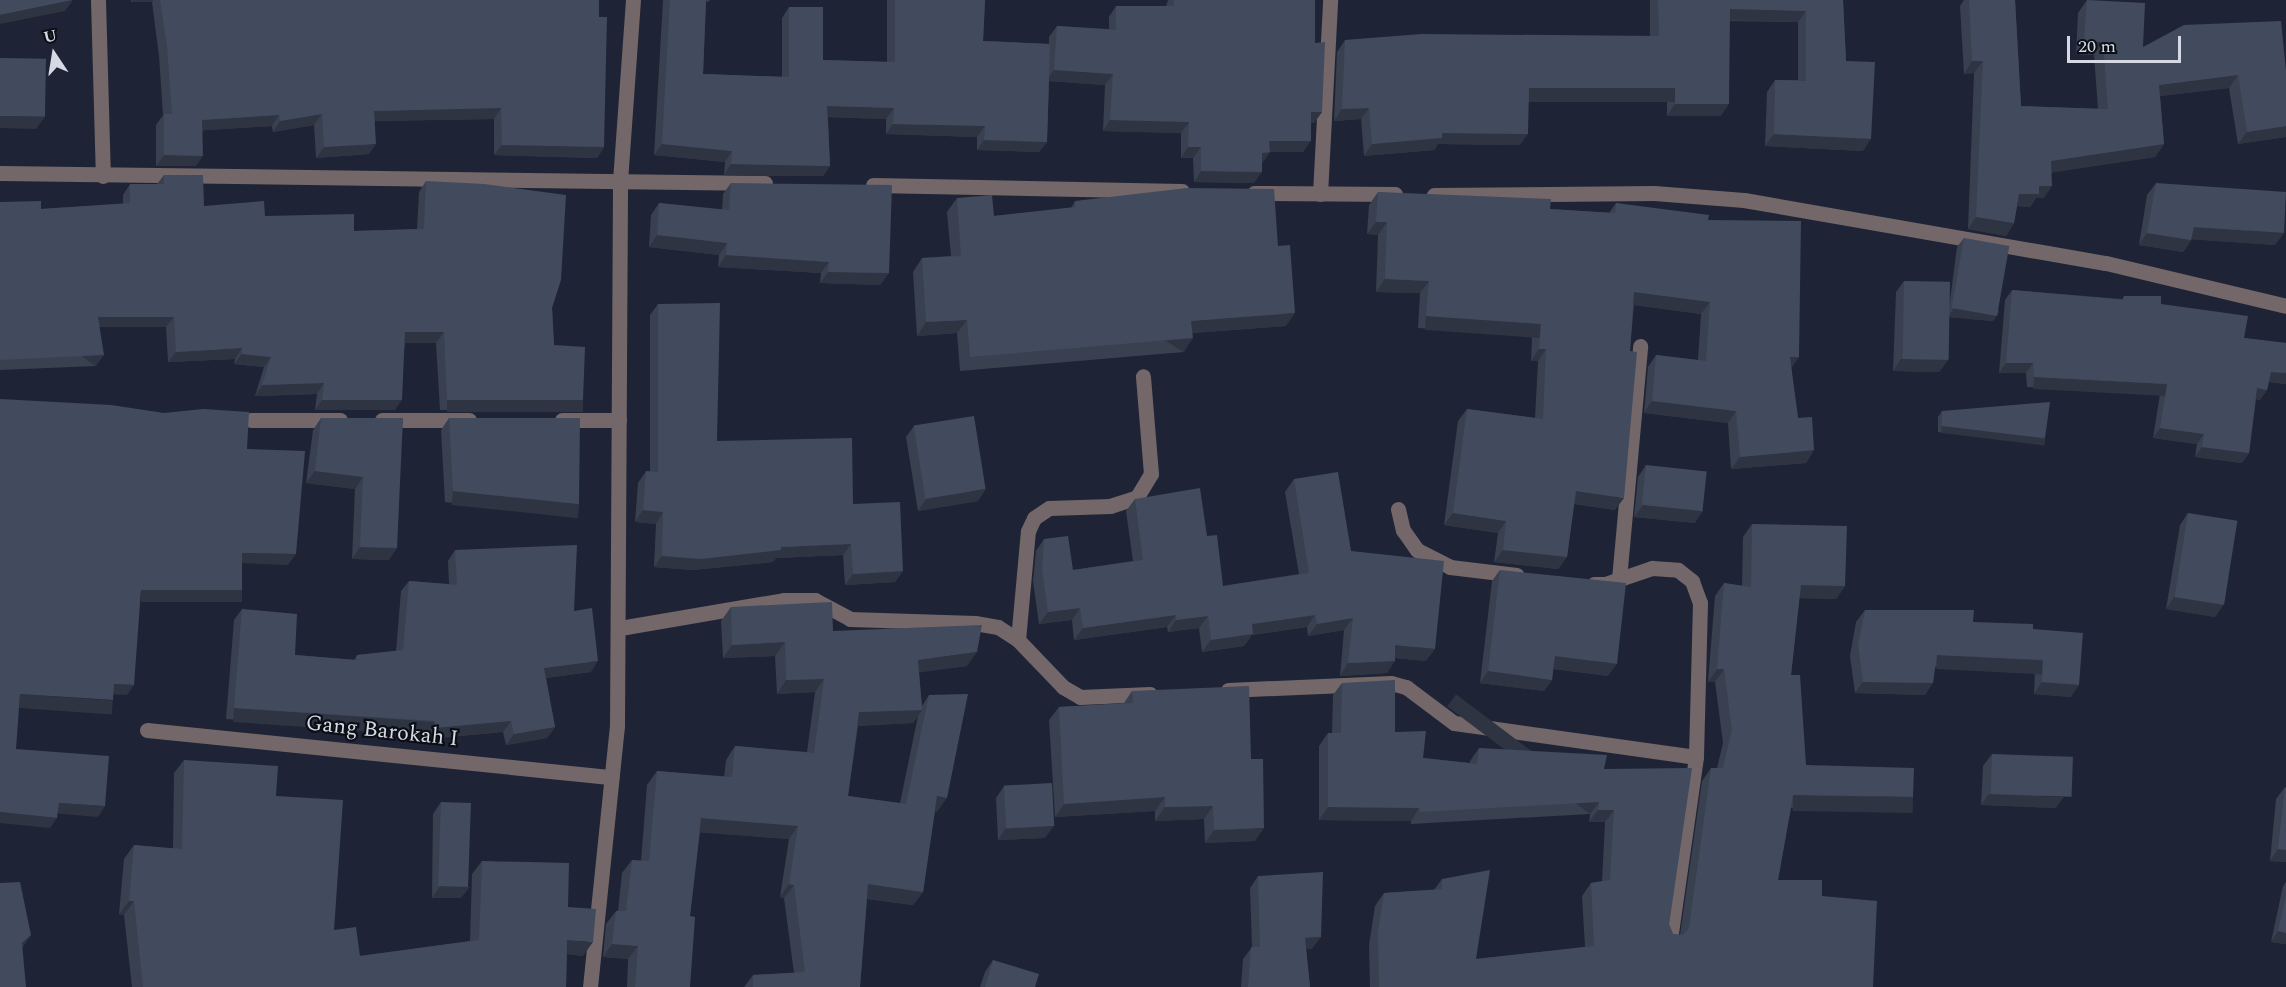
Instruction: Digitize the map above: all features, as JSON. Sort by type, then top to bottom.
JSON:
[{"type":"street","points":[[98,0],[103,176]]},
{"type":"street","points":[[590,987],[612,777],[620,628],[620,181],[633,0]]},
{"type":"street","points":[[1320,194],[1330,0]]},
{"type":"street","points":[[0,173],[786,184]]},
{"type":"street","points":[[857,185],[1201,192]]},
{"type":"street","points":[[1237,192],[1416,195],[1654,193],[1744,200],[2106,263],[2286,306]]},
{"type":"street","points":[[1619,579],[1640,346]]},
{"type":"street","points":[[1018,640],[1028,531],[1034,518],[1049,508],[1110,506],[1137,497],[1150,474],[1143,376]]},
{"type":"street","points":[[251,420],[488,420]]},
{"type":"street","points":[[548,420],[619,420]]},
{"type":"street","points":[[1398,509],[1403,530],[1417,550],[1450,567],[1528,577]]},
{"type":"street","points":[[1572,582],[1605,584],[1652,568],[1678,570],[1692,581],[1700,603],[1696,757],[1670,939]]},
{"type":"street","points":[[620,628],[801,598],[815,600],[850,619],[975,623],[998,627],[1018,640],[1063,687],[1080,697],[1164,693]]},
{"type":"street","points":[[1212,691],[1391,683],[1406,687],[1454,723],[1696,757]]},
{"type":"street","name":"Gang Barokah I","points":[[147,730],[612,777]]},
{"type":"building","points":[[0,0],[73,0],[0,15]]},
{"type":"building","points":[[160,0],[599,0],[599,17],[607,17],[604,147],[502,145],[501,108],[374,111],[376,144],[324,147],[322,114],[280,121],[279,115],[202,120],[203,156],[164,155],[164,114],[172,114],[167,46]]},
{"type":"building","points":[[670,0],[706,0],[703,74],[789,77],[789,7],[823,7],[823,60],[895,62],[895,0],[985,0],[983,41],[1050,44],[1047,142],[984,140],[985,126],[893,124],[894,108],[827,106],[830,166],[731,164],[732,151],[662,144]]},
{"type":"building","points":[[1174,0],[1315,0],[1315,43],[1325,42],[1322,112],[1311,112],[1311,141],[1269,141],[1270,152],[1262,153],[1262,172],[1201,171],[1201,147],[1188,147],[1189,122],[1110,120],[1113,74],[1054,70],[1057,26],[1116,30],[1116,6],[1174,6]]},
{"type":"building","points":[[1658,0],[1843,0],[1846,61],[1875,62],[1871,139],[1774,134],[1775,80],[1806,81],[1806,11],[1730,9],[1729,104],[1675,104],[1675,88],[1529,88],[1528,134],[1442,133],[1442,138],[1372,144],[1369,108],[1342,109],[1345,40],[1421,34],[1659,36]]},
{"type":"building","points":[[1969,0],[2015,0],[2021,106],[2108,109],[2103,42],[2084,41],[2087,0],[2145,3],[2143,47],[2184,25],[2281,21],[2286,71],[2286,126],[2247,132],[2238,75],[2159,85],[2164,144],[2051,161],[2052,186],[2039,186],[2039,194],[2019,194],[2014,223],[1976,217],[1983,61],[1972,61]]},
{"type":"building","points":[[0,58],[46,59],[45,117],[0,116]]},
{"type":"building","points":[[164,175],[203,175],[204,206],[264,201],[265,216],[354,214],[354,231],[424,229],[426,181],[484,184],[566,195],[561,280],[552,308],[554,345],[585,347],[583,400],[447,400],[444,332],[405,332],[402,400],[322,400],[324,383],[262,385],[271,357],[242,354],[242,348],[176,352],[174,317],[98,317],[104,355],[0,360],[0,202],[41,201],[41,209],[130,203],[130,184],[164,184]]},
{"type":"building","points":[[731,183],[892,185],[889,273],[828,272],[829,262],[726,255],[727,243],[657,235],[659,203],[729,210]]},
{"type":"building","points":[[2156,183],[2286,192],[2284,233],[2194,227],[2191,240],[2147,233]]},
{"type":"building","points":[[1187,188],[1274,189],[1278,246],[1290,245],[1295,313],[1191,321],[1193,338],[970,357],[967,320],[926,322],[922,258],[961,256],[957,198],[992,195],[994,216],[1075,207],[1075,201]]},
{"type":"building","points":[[1378,192],[1551,199],[1550,209],[1615,213],[1616,203],[1709,215],[1708,220],[1801,221],[1799,357],[1790,357],[1798,418],[1812,417],[1814,450],[1740,457],[1736,411],[1652,401],[1656,355],[1706,361],[1710,302],[1634,292],[1630,351],[1637,352],[1624,498],[1576,491],[1567,557],[1503,550],[1506,521],[1453,513],[1467,409],[1543,419],[1546,349],[1539,349],[1541,324],[1426,316],[1429,281],[1385,279],[1387,222],[1376,222]]},
{"type":"building","points":[[1964,238],[2009,246],[1997,316],[1952,308]]},
{"type":"building","points":[[1904,281],[1950,282],[1949,360],[1903,359]]},
{"type":"building","points":[[2012,290],[2124,300],[2124,296],[2161,296],[2161,304],[2248,316],[2244,338],[2286,343],[2286,373],[2271,372],[2267,390],[2257,388],[2249,453],[2202,447],[2204,434],[2160,428],[2167,384],[2034,377],[2033,363],[2006,363]]},
{"type":"building","points":[[720,303],[717,441],[852,438],[853,504],[900,502],[903,571],[853,574],[851,544],[781,547],[781,550],[701,559],[662,556],[663,512],[643,510],[646,471],[658,472],[658,304]]},
{"type":"building","points":[[0,399],[111,405],[164,413],[203,409],[249,412],[247,449],[305,451],[296,554],[242,553],[242,590],[141,590],[134,685],[114,684],[113,700],[20,694],[16,749],[109,756],[105,806],[59,803],[57,818],[0,812]]},
{"type":"building","points":[[2050,402],[2045,438],[1942,426],[1942,411]]},
{"type":"building","points":[[974,416],[986,489],[925,499],[914,426]]},
{"type":"building","points":[[321,418],[403,418],[397,548],[360,547],[363,477],[315,471]]},
{"type":"building","points":[[449,418],[580,418],[579,504],[453,491]]},
{"type":"building","points":[[1646,465],[1707,471],[1702,511],[1642,505]]},
{"type":"building","points":[[1338,472],[1351,551],[1444,561],[1435,649],[1395,645],[1395,661],[1348,663],[1353,618],[1317,624],[1315,615],[1252,624],[1253,634],[1211,640],[1208,616],[1176,620],[1176,615],[1083,628],[1080,608],[1048,612],[1042,569],[1044,539],[1068,536],[1073,570],[1143,560],[1135,499],[1200,488],[1207,536],[1217,535],[1223,586],[1309,573],[1294,479]]},
{"type":"building","points":[[2188,513],[2237,521],[2224,605],[2175,597]]},
{"type":"building","points":[[1752,524],[1847,526],[1845,586],[1801,585],[1791,675],[1800,675],[1806,765],[1914,768],[1913,797],[1793,795],[1778,880],[1822,880],[1822,896],[1877,901],[1873,987],[1379,987],[1378,932],[1384,893],[1442,889],[1442,879],[1490,870],[1476,959],[1594,946],[1591,883],[1610,880],[1614,810],[1598,810],[1599,802],[1420,812],[1419,808],[1328,807],[1328,733],[1341,733],[1342,683],[1395,680],[1395,732],[1426,731],[1423,758],[1477,764],[1479,748],[1607,755],[1604,769],[1692,768],[1669,925],[1673,934],[1683,935],[1689,928],[1711,768],[1723,768],[1732,730],[1724,669],[1717,669],[1724,583],[1751,587]]},
{"type":"building","points":[[577,545],[574,611],[592,608],[598,661],[544,668],[555,727],[514,734],[511,721],[434,728],[435,721],[234,708],[242,609],[297,614],[295,655],[357,660],[357,655],[403,650],[409,581],[457,585],[455,550]]},
{"type":"building","points":[[1500,570],[1626,583],[1617,664],[1555,656],[1552,680],[1488,671]]},
{"type":"building","points":[[832,602],[833,631],[982,625],[977,652],[918,660],[922,710],[859,712],[848,796],[906,804],[929,695],[968,694],[947,798],[937,796],[923,892],[868,884],[860,987],[753,987],[753,975],[805,972],[794,885],[789,884],[798,826],[701,818],[690,916],[695,917],[690,987],[635,987],[638,946],[612,944],[616,911],[626,911],[632,860],[649,861],[657,771],[732,777],[735,746],[814,753],[824,679],[786,680],[785,642],[732,645],[731,607]]},
{"type":"building","points":[[1865,610],[1974,610],[1973,622],[2033,624],[2033,629],[2083,633],[2079,685],[2042,682],[2043,660],[1937,655],[1933,683],[1863,682],[1858,645]]},
{"type":"building","points":[[1249,686],[1251,759],[1263,759],[1264,828],[1214,830],[1213,806],[1165,807],[1165,797],[1064,804],[1059,707],[1133,703],[1132,691]]},
{"type":"building","points":[[1992,754],[2073,757],[2072,797],[1991,794]]},
{"type":"building","points":[[184,760],[278,766],[276,796],[343,800],[334,930],[356,927],[360,956],[479,940],[482,861],[569,863],[568,907],[596,909],[593,942],[567,940],[566,987],[143,987],[134,901],[129,901],[134,845],[182,849]]},
{"type":"building","points":[[1052,783],[1054,826],[1006,828],[1004,786]]},
{"type":"building","points":[[2286,788],[2286,850],[2278,849]]},
{"type":"building","points":[[441,802],[471,803],[468,887],[438,886]]},
{"type":"building","points":[[1323,872],[1321,937],[1305,938],[1310,987],[1248,987],[1251,947],[1260,947],[1258,876]]},
{"type":"building","points":[[20,882],[31,935],[22,943],[26,987],[0,987],[0,883]]},
{"type":"building","points":[[2286,896],[2286,933],[2278,931]]},
{"type":"building","points":[[993,960],[1039,974],[1035,987],[985,987]]}]
